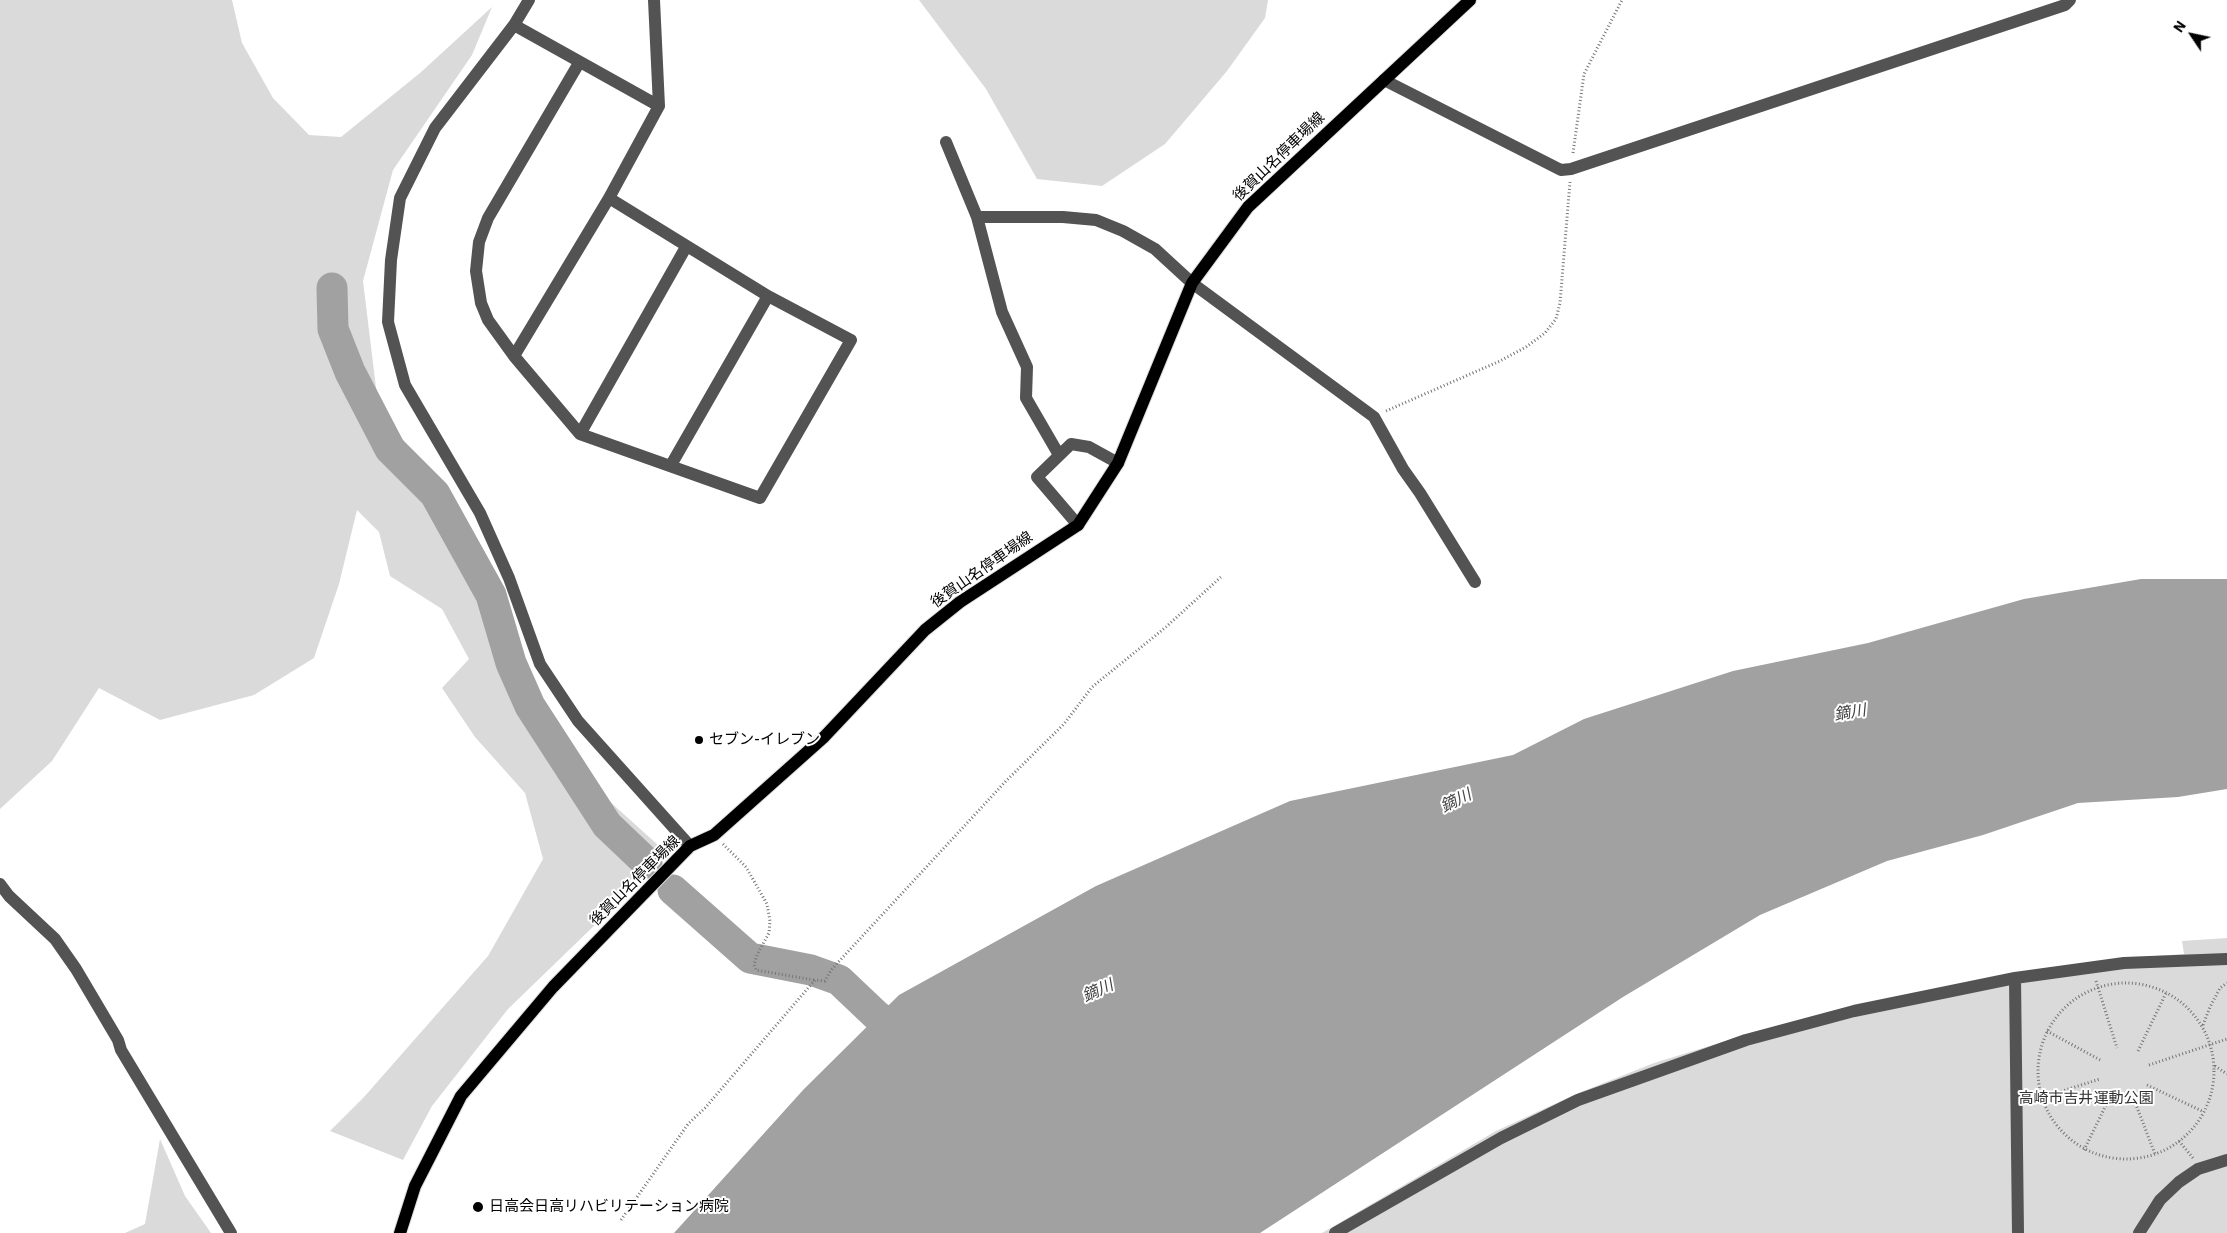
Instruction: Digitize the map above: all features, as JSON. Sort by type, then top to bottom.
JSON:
[{"type":"main road","name":"後賀山名停車場線","points":[[400,1233],[415,1186],[461,1096],[553,986],[690,846],[714,835],[824,737],[925,630],[960,602],[1078,525],[1118,463],[1192,283],[1248,207],[1470,0]]},
{"type":"street","points":[[514,356],[609,198],[659,106],[654,0]]},
{"type":"street","points":[[1384,80],[1561,170],[1571,169],[2065,5],[2070,0]]},
{"type":"street","points":[[527,1],[514,25],[436,128],[400,198],[390,260],[388,322],[405,385],[480,513],[509,578],[540,664],[578,721],[690,846]]},
{"type":"street","points":[[514,25],[659,106]]},
{"type":"street","points":[[579,63],[488,218],[479,242],[476,271],[481,303],[488,320],[514,356],[580,434],[760,498],[851,340],[768,296],[609,198]]},
{"type":"street","points":[[946,142],[977,217],[1002,312],[1027,367],[1026,398],[1059,455]]},
{"type":"street","points":[[977,217],[1063,217],[1096,220],[1123,231],[1154,249],[1192,283],[1374,417],[1403,469],[1475,582]]},
{"type":"street","points":[[580,434],[686,247]]},
{"type":"street","points":[[671,465],[768,296]]},
{"type":"street","points":[[1078,525],[1037,477],[1071,444],[1089,447],[1118,463]]},
{"type":"street","points":[[0,884],[55,939],[76,969],[118,1040],[130,1066],[230,1233]]},
{"type":"street","points":[[1335,1233],[1501,1138],[1578,1100],[1746,1040],[1854,1012],[2014,978],[2124,963],[2227,959]]},
{"type":"street","points":[[2014,978],[2018,1233]]},
{"type":"street","points":[[2139,1233],[2160,1200],[2179,1182],[2201,1168],[2227,1160]]},
{"type":"path","points":[[1374,417],[1500,361],[1526,347],[1545,333],[1556,320],[1560,304],[1571,169],[1584,74],[1622,0]]},
{"type":"path","points":[[714,835],[746,867],[767,904],[770,921],[769,933],[757,954],[754,965],[756,970],[825,981],[831,970],[1006,781],[1064,724],[1092,687],[1166,627],[1222,576]]},
{"type":"path","points":[[2091,967],[2117,1048]]},
{"type":"path","points":[[621,1220],[688,1124],[705,1108],[815,980]]},
{"type":"path","points":[[2122,983],[2144,985],[2166,993],[2185,1006],[2203,1025],[2215,1066],[2212,1090],[2204,1112],[2190,1131],[2179,1141],[2155,1154],[2129,1160],[2106,1158],[2084,1150],[2066,1137],[2051,1119],[2041,1098],[2037,1075],[2040,1052],[2047,1031],[2061,1012],[2078,997],[2099,988],[2122,983]]},
{"type":"path","points":[[2203,1025],[2220,988],[2227,984]]},
{"type":"path","points":[[2138,1051],[2166,993]]},
{"type":"path","points":[[2047,1031],[2102,1061]]},
{"type":"path","points":[[2149,1065],[2227,1039]]},
{"type":"path","points":[[2215,1066],[2227,1074]]},
{"type":"path","points":[[2016,1106],[2100,1079]]},
{"type":"path","points":[[2147,1085],[2204,1112]]},
{"type":"path","points":[[2084,1150],[2112,1095]]},
{"type":"path","points":[[2134,1097],[2155,1154]]},
{"type":"path","points":[[2179,1141],[2201,1168]]},
{"type":"green space","points":[[0,0],[232,0],[242,43],[273,98],[309,135],[341,137],[420,73],[492,7],[472,55],[393,170],[363,281],[377,396],[421,470],[453,557],[588,782],[658,845],[600,920],[508,1009],[432,1106],[403,1160],[330,1131],[364,1097],[488,956],[543,859],[525,793],[475,737],[442,688],[469,659],[442,609],[390,576],[379,532],[357,510],[339,584],[314,658],[254,695],[160,720],[99,688],[52,761],[0,809]]},
{"type":"green space","points":[[919,0],[1268,0],[1265,18],[1227,71],[1165,144],[1102,186],[1037,179],[986,89]]},
{"type":"green space","name":"高崎市吉井運動公園","points":[[2227,938],[2227,1233],[1322,1233],[1496,1131],[1576,1094],[1654,1063],[1745,1035],[2124,958],[2184,954],[2182,941]]},
{"type":"green space","points":[[160,1139],[185,1196],[211,1233],[125,1233],[145,1224]]},
{"type":"water","name":"鏑川","points":[[2141,579],[2227,579],[2227,789],[2178,797],[2078,803],[1983,835],[1887,861],[1760,915],[1623,997],[1260,1233],[674,1233],[804,1089],[899,995],[1096,886],[1290,801],[1513,755],[1584,719],[1733,671],[1868,643],[2024,599]]},
{"type":"waterway","points":[[332,288],[333,329],[350,372],[390,449],[435,494],[491,595],[511,663],[530,706],[607,825],[647,863]]},
{"type":"waterway","points":[[673,890],[750,958],[811,970],[839,980],[877,1016],[911,1040]]},
{"type":"place","name":"セブン-イレブン","points":[[699,740]]},
{"type":"place","name":"日高会日高リハビリテーション病院","points":[[478,1207]]}]
